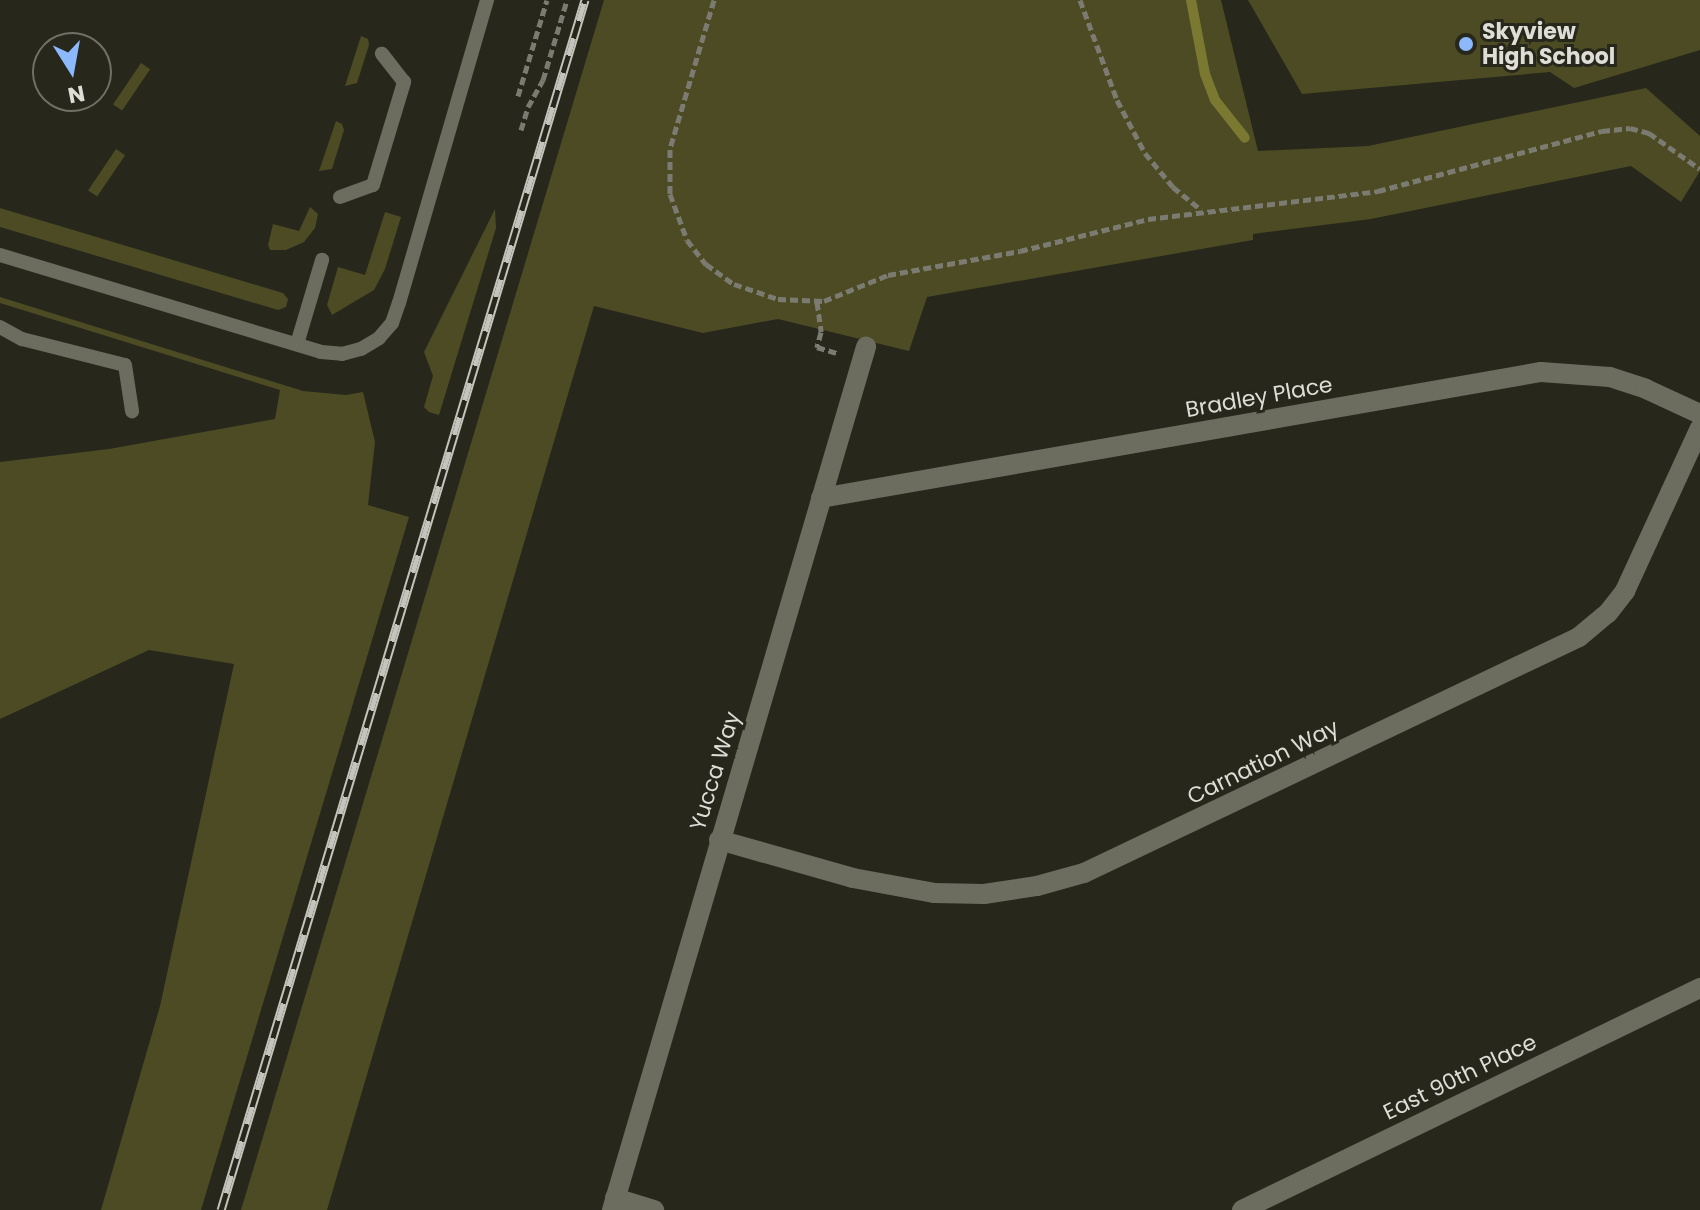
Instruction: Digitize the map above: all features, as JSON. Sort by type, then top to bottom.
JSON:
[{"type":"street","name":"Yucca Way","points":[[614,1204],[866,347]]},
{"type":"street","name":"Bradley Place","points":[[821,498],[1541,372],[1610,377],[1646,389],[1700,414]]},
{"type":"street","name":"Carnation Way","points":[[719,840],[853,878],[934,893],[984,894],[1037,886],[1084,873],[1579,637],[1608,613],[1625,591],[1700,428]]},
{"type":"street","name":"East 90th Place","points":[[1242,1210],[1700,988]]},
{"type":"street","points":[[614,1204],[654,1210]]},
{"type":"lane","points":[[0,255],[297,344],[342,354],[361,349],[379,338],[392,323],[487,0]]},
{"type":"lane","points":[[340,197],[373,185],[404,82],[382,54]]},
{"type":"lane","points":[[297,344],[322,260]]},
{"type":"lane","points":[[0,327],[22,339],[125,365],[132,411]]},
{"type":"path","points":[[518,96],[547,0]]},
{"type":"path","points":[[521,130],[528,107],[543,80],[567,0]]},
{"type":"path","points":[[714,0],[670,149],[668,177],[674,210],[696,253],[734,284],[778,299],[817,302],[888,275],[1020,251],[1105,228],[1201,210],[1316,201],[1378,191],[1602,131],[1630,128],[1649,133],[1700,169]]},
{"type":"path","points":[[1080,0],[1117,100],[1145,153],[1173,187],[1201,210]]},
{"type":"path","points":[[817,302],[821,332],[817,347],[824,349]]},
{"type":"shaded area","points":[[604,0],[1221,0],[1258,151],[1368,146],[1646,88],[1700,136],[1700,171],[1681,202],[1631,166],[1371,219],[1253,234],[1253,240],[927,297],[909,351],[778,319],[703,333],[594,306],[327,1210],[241,1210]]},
{"type":"shaded area","points":[[1248,0],[1700,0],[1700,50],[1574,88],[1550,72],[1302,94]]},
{"type":"shaded area","points":[[361,36],[368,39],[369,45],[357,83],[345,86]]},
{"type":"shaded area","points":[[141,63],[150,69],[122,111],[113,104]]},
{"type":"shaded area","points":[[336,121],[342,124],[344,130],[332,169],[319,171]]},
{"type":"shaded area","points":[[116,149],[125,155],[97,197],[88,190]]},
{"type":"shaded area","points":[[310,207],[318,214],[315,228],[304,242],[286,250],[270,250],[268,245],[273,224],[299,231]]},
{"type":"shaded area","points":[[0,208],[283,293],[288,299],[286,307],[278,310],[0,227]]},
{"type":"shaded area","points":[[495,209],[496,228],[439,415],[424,407],[433,376],[424,352]]},
{"type":"shaded area","points":[[385,212],[401,217],[385,269],[374,290],[332,315],[327,305],[338,267],[365,275]]},
{"type":"shaded area","points":[[0,297],[303,391],[346,395],[363,392],[375,442],[368,505],[409,517],[201,1210],[101,1210],[160,1006],[234,664],[149,650],[0,719],[0,462],[109,449],[275,419],[280,390],[0,303]]},
{"type":"waterway","points":[[1191,0],[1205,74],[1215,100],[1245,138]]},
{"type":"railway","points":[[221,1210],[585,0]]},
{"type":"place","name":"Skyview High School","points":[[1466,44]]}]
